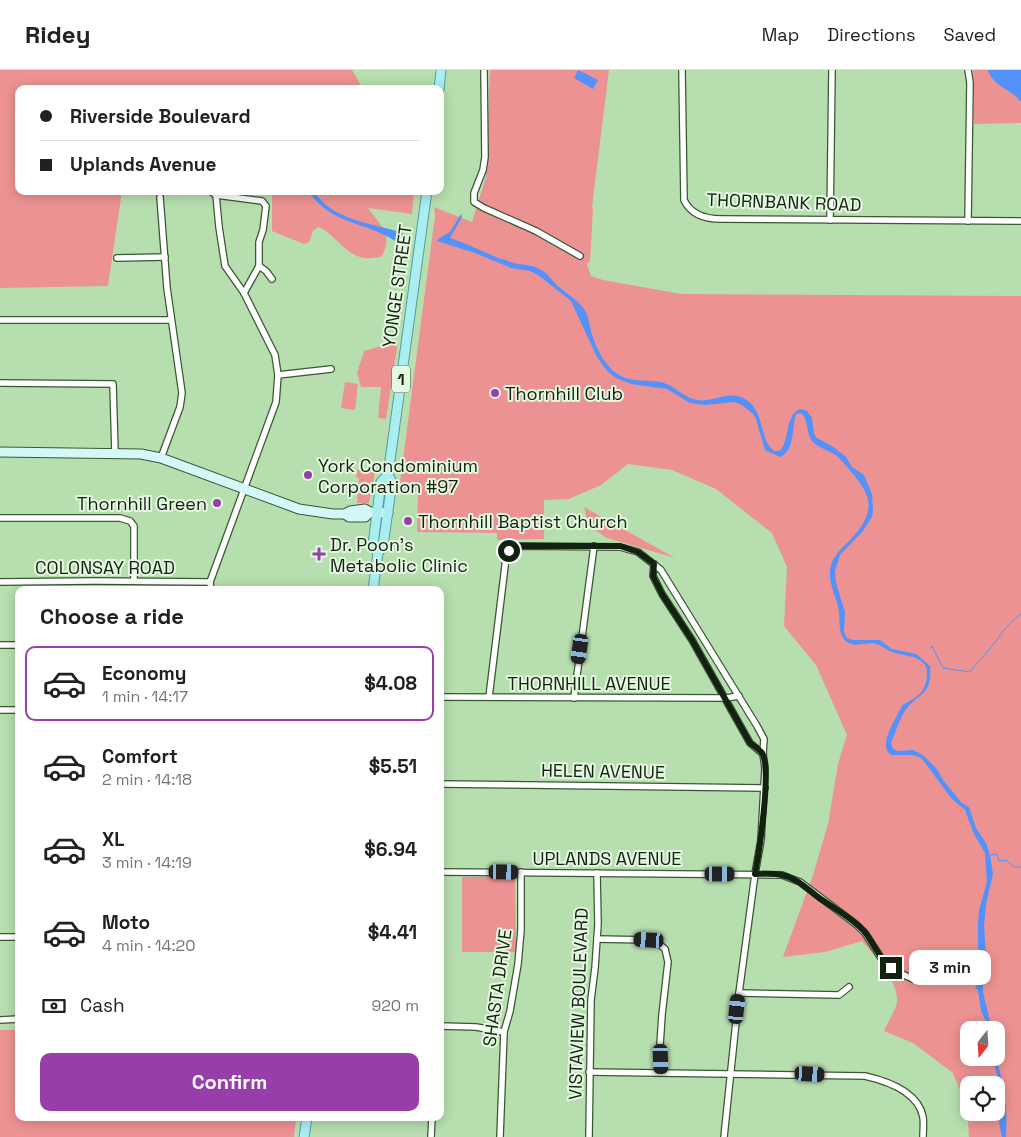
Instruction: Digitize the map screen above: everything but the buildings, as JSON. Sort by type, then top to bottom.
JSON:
[{"type":"main road","points":[[439,85],[441,70]]},
{"type":"main road","name":"YONGE STREET","points":[[378,554],[373,545],[374,512],[381,482],[388,475],[426,195]]},
{"type":"main road","name":"YONGE STREET","points":[[374,586],[378,554],[383,546],[391,491],[392,482],[388,475]]},
{"type":"main road","points":[[304,1137],[307,1121]]},
{"type":"street","points":[[484,70],[485,157],[483,170],[473,198],[474,202],[536,231],[580,256]]},
{"type":"street","name":"THORNBANK ROAD","points":[[682,70],[684,200],[691,211],[704,218],[1021,221]]},
{"type":"street","points":[[830,220],[832,70]]},
{"type":"street","points":[[968,70],[970,83],[968,221]]},
{"type":"street","points":[[210,586],[276,402],[278,375],[275,355],[244,293],[224,262],[216,195],[262,201],[266,206],[259,242],[260,266],[244,293]]},
{"type":"street","points":[[160,197],[171,320],[182,393],[180,408],[161,458]]},
{"type":"street","points":[[117,258],[165,257]]},
{"type":"street","points":[[260,266],[272,279]]},
{"type":"street","points":[[0,320],[171,320]]},
{"type":"street","points":[[278,375],[331,369]]},
{"type":"street","points":[[0,383],[113,384],[115,453]]},
{"type":"street","points":[[0,452],[142,454],[161,458],[299,509],[321,514],[345,514],[349,517],[365,517],[374,512],[388,513]]},
{"type":"street","points":[[380,490],[391,491]]},
{"type":"street","points":[[0,518],[120,518],[130,521],[134,526],[134,581]]},
{"type":"street","points":[[489,697],[507,553],[513,548],[526,546],[625,547],[638,552],[661,570],[764,739],[765,788],[761,840],[739,993],[724,1137]]},
{"type":"street","points":[[574,698],[594,546]]},
{"type":"street","points":[[654,564],[653,576],[662,594],[726,698],[750,743],[763,754]]},
{"type":"street","name":"COLONSAY ROAD","points":[[0,582],[210,582]]},
{"type":"street","points":[[0,645],[15,645]]},
{"type":"street","name":"THORNHILL AVENUE","points":[[444,697],[726,698],[739,696]]},
{"type":"street","points":[[0,710],[15,710]]},
{"type":"street","name":"HELEN AVENUE","points":[[444,784],[765,788]]},
{"type":"street","name":"UPLANDS AVENUE","points":[[444,872],[782,875],[800,882],[857,924],[885,964],[913,979]]},
{"type":"street","name":"SHASTA DRIVE","points":[[500,1137],[504,1032],[510,1011],[518,964],[521,930],[521,872]]},
{"type":"street","name":"VISTAVIEW BOULEVARD","points":[[588,1137],[591,1000],[596,968],[597,939],[597,873]]},
{"type":"street","points":[[0,937],[15,937]]},
{"type":"street","points":[[597,939],[649,940],[658,943],[665,950],[668,962],[662,1015],[662,1072]]},
{"type":"street","points":[[739,993],[839,995],[849,987]]},
{"type":"street","points":[[0,1020],[15,1019]]},
{"type":"street","points":[[444,1026],[476,1027],[504,1032]]},
{"type":"street","points":[[589,1072],[849,1075],[878,1079],[903,1090],[918,1104],[923,1117],[923,1137]]},
{"type":"street","points":[[432,1121],[432,1137]]},
{"type":"shaded area","points":[[0,70],[352,70],[361,85],[15,85],[15,195],[121,195],[108,286],[0,288]]},
{"type":"shaded area","points":[[490,70],[609,70],[592,207],[590,261],[587,264],[591,276],[603,280],[681,294],[1021,296],[1021,1137],[969,1137],[968,1121],[1005,1121],[1005,1076],[960,1076],[960,1090],[953,1073],[913,1043],[884,1031],[896,1005],[897,994],[885,969],[862,941],[825,952],[783,957],[813,875],[828,824],[838,764],[847,735],[816,665],[784,626],[787,567],[772,533],[716,489],[672,470],[628,464],[601,485],[569,499],[544,500],[544,539],[497,540],[497,533],[417,532],[418,491],[399,490],[435,216],[434,207],[472,222],[486,177]]},
{"type":"shaded area","points":[[973,70],[1021,70],[1021,123],[974,124]]},
{"type":"shaded area","points":[[272,195],[414,195],[412,214],[368,208],[381,226],[386,237],[385,250],[381,257],[365,258],[358,256],[318,227],[313,231],[309,242],[304,244],[272,231]]},
{"type":"shaded area","points":[[398,341],[386,419],[378,418],[381,387],[361,387],[357,373],[364,351]]},
{"type":"shaded area","points":[[345,382],[358,384],[355,410],[341,408]]},
{"type":"shaded area","points":[[376,468],[369,503],[357,503],[359,479],[356,477],[357,470]]},
{"type":"shaded area","points":[[584,507],[675,558],[607,538],[589,526]]},
{"type":"shaded area","points":[[462,877],[515,877],[516,952],[462,952]]},
{"type":"shaded area","points":[[0,1030],[15,1030],[15,1121],[296,1121],[294,1137],[0,1137]]},
{"type":"water","points":[[578,70],[598,80],[593,89],[574,78]]},
{"type":"water","points":[[988,70],[1021,70],[1021,102],[998,84],[990,76]]},
{"type":"water","points":[[312,195],[317,195],[331,209],[342,215],[403,233],[403,238],[395,241],[383,234],[338,217]]},
{"type":"water","points":[[461,214],[462,217],[450,238],[498,258],[538,268],[545,273],[582,306],[588,317],[598,349],[609,367],[619,375],[635,380],[664,383],[697,400],[710,400],[729,396],[741,397],[748,401],[757,412],[766,440],[774,451],[780,451],[783,446],[795,412],[800,409],[807,411],[812,418],[814,434],[817,438],[832,446],[846,457],[852,467],[864,475],[872,494],[872,517],[863,531],[840,555],[835,571],[836,583],[845,612],[844,632],[847,638],[853,640],[880,640],[892,649],[916,654],[930,666],[929,684],[903,714],[891,743],[893,749],[898,751],[913,750],[923,755],[937,769],[943,780],[962,803],[969,807],[976,828],[986,843],[993,874],[986,904],[984,926],[987,974],[983,992],[990,1021],[986,1021],[981,1011],[978,990],[975,988],[982,973],[978,947],[978,922],[979,910],[987,882],[985,853],[974,834],[965,810],[951,798],[921,758],[913,755],[891,755],[887,751],[886,745],[889,732],[902,706],[921,693],[925,685],[927,676],[926,666],[919,659],[892,652],[872,643],[851,644],[844,639],[840,628],[839,610],[831,584],[830,568],[835,556],[861,527],[867,516],[869,506],[867,497],[857,479],[837,456],[811,440],[806,420],[801,413],[796,414],[792,440],[788,450],[780,457],[765,450],[756,419],[742,405],[734,402],[705,405],[690,403],[667,389],[631,384],[616,378],[608,372],[597,357],[571,301],[530,271],[511,268],[475,253],[437,241],[450,232]]},
{"type":"water","points":[[994,1066],[998,1066],[1001,1076],[997,1076]]},
{"type":"water","points":[[1005,1100],[1006,1137],[1002,1137],[1000,1121],[1005,1121]]},
{"type":"waterway","points":[[931,648],[932,646],[943,668],[970,672],[1007,627],[1021,614]]},
{"type":"waterway","points":[[990,855],[997,854],[999,861],[1006,860],[1014,867],[1021,867]]},
{"type":"place","name":"Thornhill Club","points":[[495,393]]},
{"type":"place","name":"York Condominium Corporation #97","points":[[308,475]]},
{"type":"place","name":"Thornhill Green","points":[[217,503]]},
{"type":"place","name":"Thornhill Baptist Church","points":[[408,521]]},
{"type":"place","name":"Dr. Poon's Metabolic Clinic","points":[[319,554]]},
{"type":"route","points":[[509,551],[517,546],[620,546],[638,552],[654,564],[653,576],[662,594],[692,640],[750,743],[763,754],[765,788],[761,840],[755,874],[782,875],[806,886],[857,924],[885,964],[891,968]]}]
